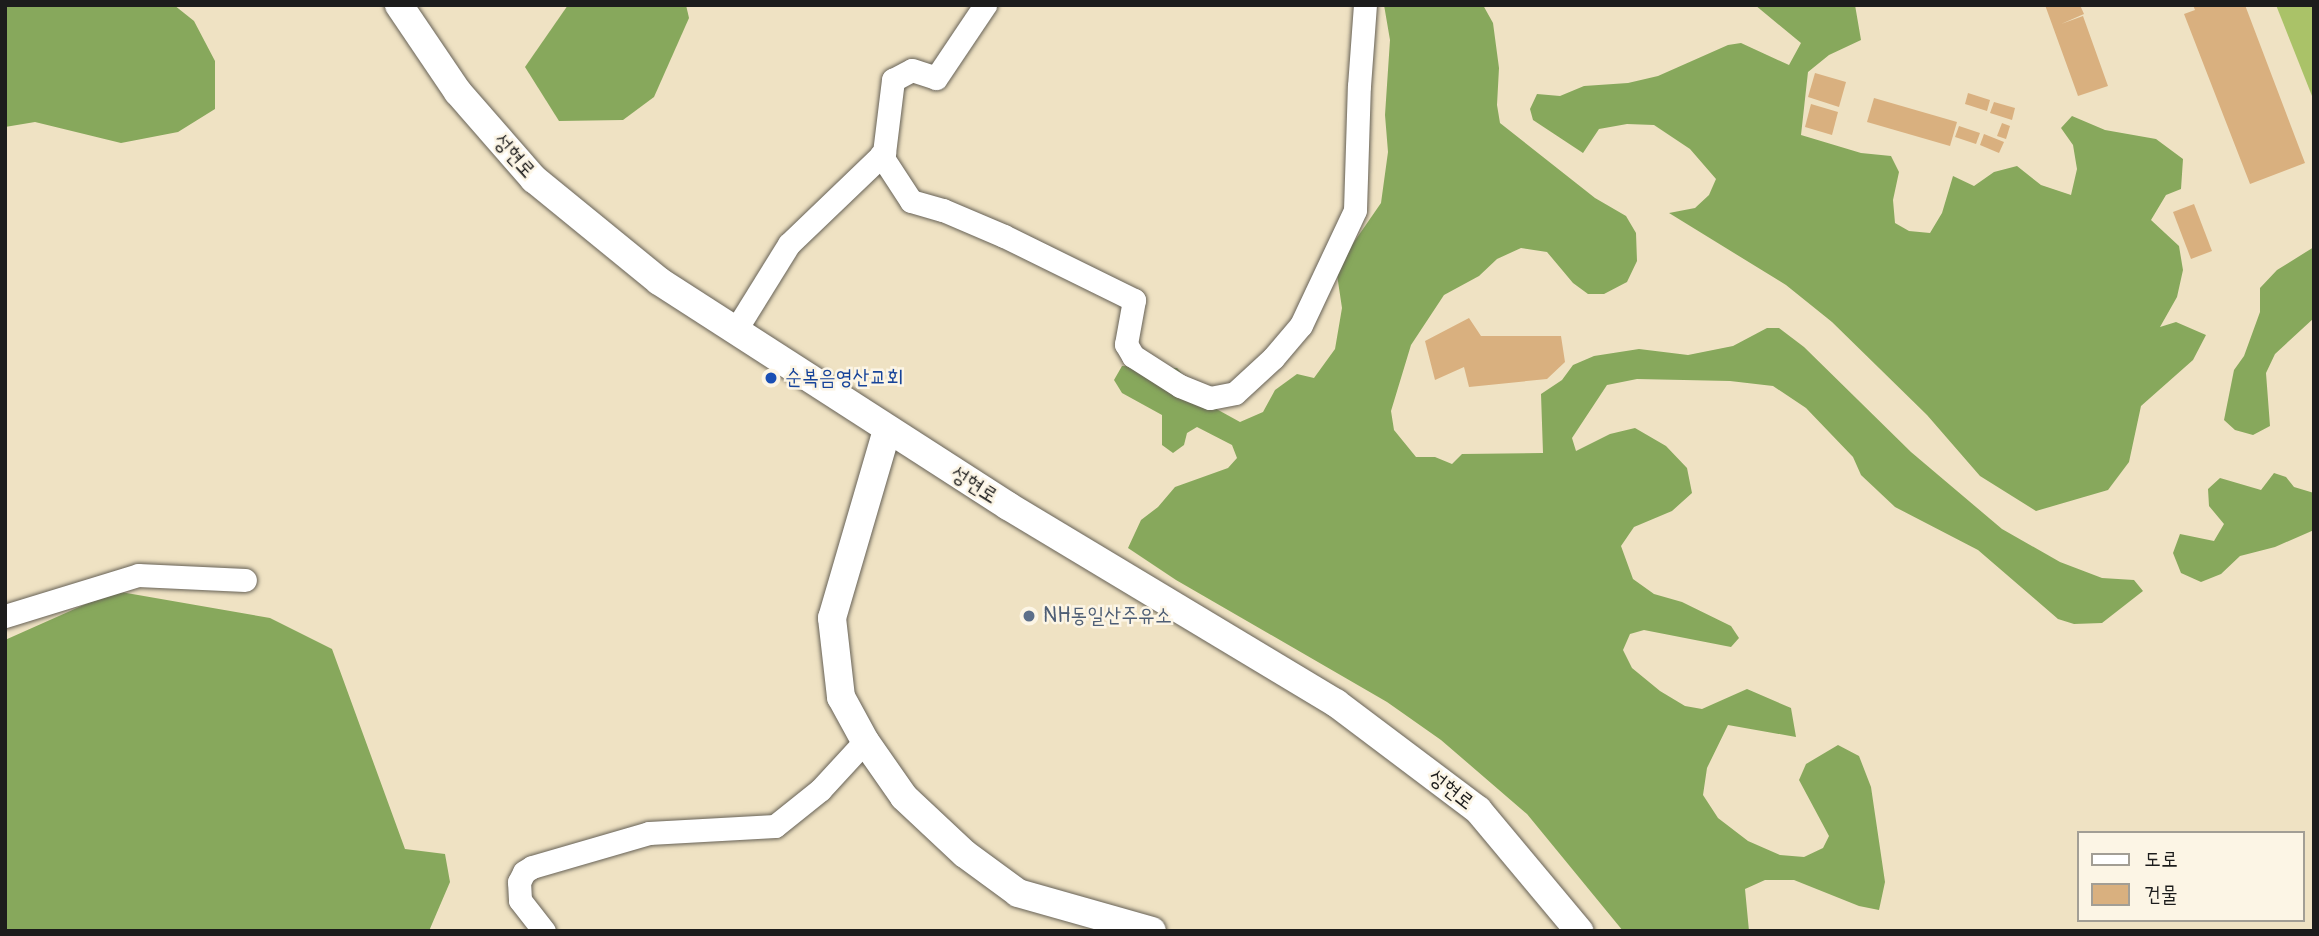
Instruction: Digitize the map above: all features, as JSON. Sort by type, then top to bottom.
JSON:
[{"type":"main road","name":"성현로","points":[[398,5],[458,92],[534,179],[659,281],[887,430],[1336,703],[1478,810],[1579,931]]},
{"type":"main road","points":[[887,430],[832,618],[841,697],[864,741],[904,797],[965,854],[1018,893],[1152,931]]},
{"type":"street","points":[[735,331],[789,244],[881,155],[893,80],[912,69],[936,78],[985,5]]},
{"type":"street","points":[[881,155],[911,201],[943,210],[1004,236],[1133,300],[1126,344],[1133,356],[1180,386],[1210,398],[1235,393],[1273,358],[1301,326],[1355,210],[1365,5]]},
{"type":"street","points":[[5,616],[138,575],[245,580]]},
{"type":"street","points":[[544,931],[520,900],[519,882],[524,872],[532,867],[649,833],[775,826],[820,790],[864,741]]},
{"type":"green space","points":[[5,5],[174,5],[194,21],[215,61],[215,109],[178,132],[121,143],[35,122],[5,127]]},
{"type":"green space","points":[[568,5],[686,5],[689,18],[654,97],[623,120],[559,121],[525,67]]},
{"type":"green space","points":[[1384,5],[1483,5],[1493,23],[1499,68],[1497,105],[1500,123],[1595,198],[1626,216],[1636,233],[1637,261],[1627,282],[1604,294],[1588,294],[1573,283],[1547,252],[1521,248],[1497,259],[1479,276],[1444,295],[1411,345],[1391,411],[1394,430],[1416,457],[1435,457],[1452,464],[1462,454],[1543,453],[1541,394],[1562,380],[1573,365],[1594,356],[1639,349],[1688,355],[1733,346],[1767,328],[1779,328],[1804,347],[1911,452],[2002,529],[2060,562],[2102,578],[2134,580],[2143,591],[2102,623],[2074,624],[2058,619],[1978,550],[1895,507],[1861,475],[1853,457],[1806,408],[1773,386],[1730,381],[1637,379],[1607,385],[1572,438],[1576,451],[1610,434],[1635,428],[1666,446],[1687,468],[1692,493],[1672,511],[1634,527],[1621,546],[1633,579],[1654,594],[1682,602],[1731,626],[1739,638],[1731,647],[1644,630],[1630,634],[1623,650],[1632,668],[1660,691],[1685,706],[1702,709],[1747,689],[1791,708],[1796,737],[1728,725],[1707,768],[1703,795],[1718,818],[1748,841],[1780,855],[1804,857],[1823,848],[1829,836],[1799,780],[1806,764],[1838,745],[1859,756],[1871,787],[1885,882],[1879,910],[1859,906],[1794,880],[1765,880],[1745,889],[1749,931],[1623,931],[1527,814],[1441,740],[1387,702],[1176,580],[1128,548],[1141,520],[1158,507],[1175,487],[1228,468],[1237,458],[1232,445],[1197,427],[1187,433],[1184,445],[1173,453],[1162,445],[1162,415],[1122,393],[1114,380],[1122,366],[1177,368],[1211,406],[1240,422],[1263,412],[1275,390],[1297,374],[1314,378],[1335,349],[1342,308],[1336,268],[1381,203],[1388,152],[1385,115],[1390,40]]},
{"type":"green space","points":[[1755,5],[1855,5],[1861,40],[1829,55],[1808,72],[1801,135],[1861,153],[1891,156],[1899,172],[1893,200],[1895,223],[1909,231],[1930,233],[1942,213],[1953,176],[1974,186],[1994,172],[2017,166],[2041,185],[2071,195],[2077,169],[2073,145],[2061,128],[2072,116],[2105,130],[2156,139],[2183,159],[2181,189],[2166,195],[2151,220],[2179,246],[2183,270],[2177,297],[2160,327],[2176,322],[2206,335],[2193,360],[2141,406],[2129,462],[2108,490],[2036,511],[1980,476],[1927,415],[1832,322],[1786,285],[1669,213],[1695,208],[1709,195],[1716,179],[1690,149],[1654,125],[1627,124],[1599,129],[1583,153],[1533,120],[1530,109],[1537,94],[1560,96],[1584,86],[1628,83],[1658,76],[1728,45],[1741,43],[1789,65],[1801,43]]},
{"type":"green space","points":[[2276,5],[2314,5],[2314,101]]},
{"type":"green space","points":[[2314,247],[2314,318],[2275,354],[2266,373],[2270,426],[2253,435],[2235,430],[2224,420],[2234,370],[2244,356],[2260,312],[2260,288],[2277,270]]},
{"type":"green space","points":[[2274,473],[2286,477],[2294,487],[2314,493],[2314,530],[2275,547],[2240,556],[2221,574],[2201,582],[2181,573],[2173,553],[2180,534],[2214,541],[2224,524],[2209,506],[2208,489],[2220,478],[2261,490]]},
{"type":"green space","points":[[115,591],[270,618],[332,649],[405,849],[445,854],[450,882],[429,931],[5,931],[5,640]]},
{"type":"building","points":[[2045,5],[2080,5],[2084,14],[2061,24],[2083,16],[2108,86],[2078,96]]},
{"type":"building","points":[[2193,5],[2245,5],[2305,163],[2250,184],[2184,14],[2195,10]]},
{"type":"building","points":[[1815,73],[1846,82],[1839,107],[1808,97]]},
{"type":"building","points":[[1968,93],[1990,100],[1987,111],[1965,104]]},
{"type":"building","points":[[1874,98],[1957,122],[1950,146],[1867,122]]},
{"type":"building","points":[[1994,102],[2015,108],[2012,120],[1990,113]]},
{"type":"building","points":[[1811,104],[1838,112],[1832,135],[1805,127]]},
{"type":"building","points":[[2002,123],[2010,126],[2006,139],[1997,136]]},
{"type":"building","points":[[1959,126],[1980,133],[1976,144],[1955,137]]},
{"type":"building","points":[[1984,134],[2004,142],[1999,153],[1980,145]]},
{"type":"building","points":[[2194,204],[2212,251],[2191,259],[2173,212]]},
{"type":"building","points":[[1469,318],[1481,336],[1561,336],[1565,362],[1547,379],[1469,387],[1464,367],[1435,380],[1425,341]]},
{"type":"place","name":"순복음영산교회","points":[[771,378]]},
{"type":"place","name":"NH동일산주유소","points":[[1029,616]]}]
